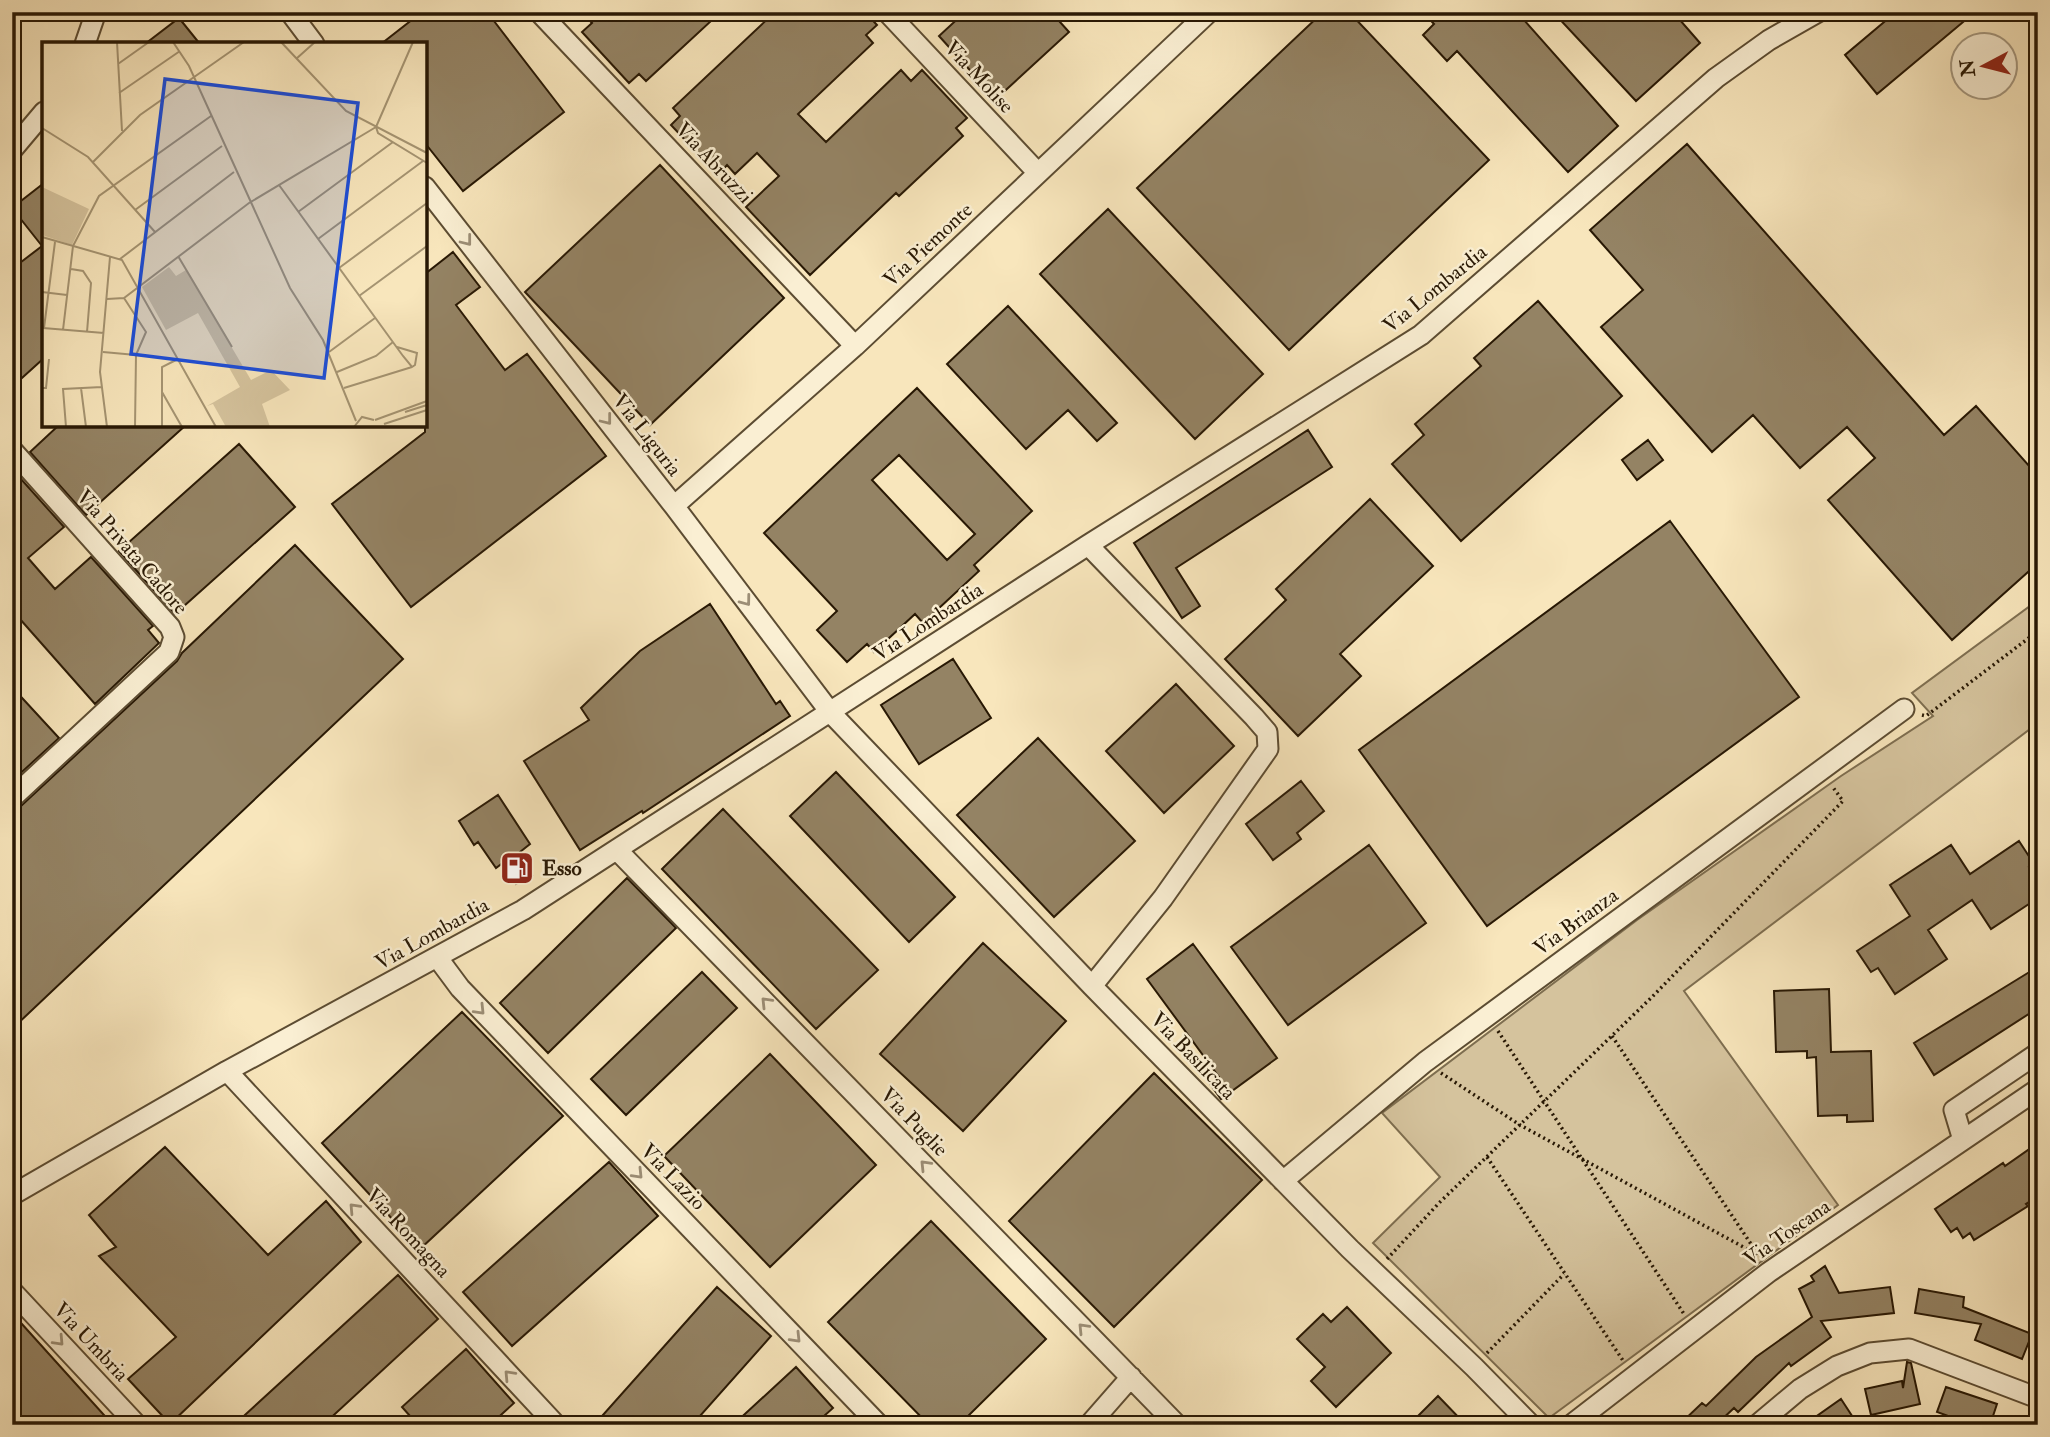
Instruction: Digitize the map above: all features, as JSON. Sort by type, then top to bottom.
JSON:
[{"type":"street","points":[[86,42],[96,12]]},
{"type":"street","points":[[290,12],[312,42]]},
{"type":"street","name":"Via Abruzzi","points":[[539,12],[855,346]]},
{"type":"street","name":"Via Molise","points":[[887,12],[1038,173]]},
{"type":"street","name":"Via Piemonte","points":[[674,506],[855,346],[1209,12]]},
{"type":"street","name":"Via Lombardia","points":[[12,1195],[227,1071],[523,910],[1088,545],[1421,335],[1716,78],[1769,40],[1818,12]]},
{"type":"street","points":[[12,150],[42,114]]},
{"type":"street","name":"Via Liguria","points":[[427,190],[674,506],[830,712]]},
{"type":"street","name":"Via Privata Cadore","points":[[12,450],[170,627],[174,637],[169,652],[12,798]]},
{"type":"street","points":[[1088,545],[1261,724],[1267,732],[1268,749],[1163,898],[1092,986]]},
{"type":"street","name":"Via Brianza","points":[[1283,1181],[1425,1062],[1903,709]]},
{"type":"street","name":"Via Basilicata","points":[[830,712],[1283,1181],[1531,1425]]},
{"type":"street","name":"Via Puglie","points":[[617,850],[1177,1425]]},
{"type":"street","name":"Via Lazio","points":[[437,957],[460,988],[879,1425]]},
{"type":"street","points":[[1963,1140],[1954,1110],[2038,1053]]},
{"type":"street","name":"Via Romagna","points":[[227,1071],[556,1425]]},
{"type":"street","name":"Via Toscana","points":[[1571,1425],[1769,1272],[2038,1089]]},
{"type":"street","name":"Via Umbria","points":[[12,1291],[137,1425]]},
{"type":"street","points":[[1757,1425],[1800,1389],[1837,1366],[1870,1353],[1909,1349],[2038,1398]]},
{"type":"street","points":[[1089,1425],[1131,1377]]},
{"type":"path","points":[[1903,709],[1926,716],[2038,631]]},
{"type":"path","points":[[1374,1273],[1439,1203],[1612,1035],[1843,801],[1821,770]]},
{"type":"path","points":[[1488,1016],[1695,1330]]},
{"type":"path","points":[[1612,1035],[1769,1272]]},
{"type":"path","points":[[1425,1062],[1520,1125],[1758,1255]]},
{"type":"path","points":[[1487,1157],[1634,1376]]},
{"type":"path","points":[[1474,1367],[1564,1274]]},
{"type":"shaded area","points":[[2038,600],[2038,723],[1684,991],[1838,1205],[1549,1418],[1373,1243],[1440,1177],[1382,1113],[1637,920],[1841,776],[1933,716],[1912,693]]},
{"type":"building","points":[[422,12],[487,12],[564,112],[463,191],[427,146],[427,42],[384,42]]},
{"type":"building","points":[[582,12],[703,12],[711,21],[646,81],[639,74],[629,83],[582,32],[592,23]]},
{"type":"building","points":[[775,12],[865,12],[877,25],[866,35],[873,43],[798,114],[826,142],[901,70],[911,81],[922,70],[967,118],[956,128],[963,136],[899,196],[896,193],[810,275],[746,207],[779,176],[757,153],[735,174],[727,165],[718,175],[671,125],[680,116],[673,108]]},
{"type":"building","points":[[965,12],[1051,12],[1069,32],[996,99],[939,36]]},
{"type":"building","points":[[1323,12],[1349,12],[1489,160],[1289,350],[1137,188]]},
{"type":"building","points":[[1423,12],[1517,12],[1618,126],[1568,172],[1457,51],[1447,61],[1423,35],[1434,24]]},
{"type":"building","points":[[1553,12],[1673,12],[1700,43],[1636,101]]},
{"type":"building","points":[[1896,12],[1975,12],[1877,94],[1845,55]]},
{"type":"building","points":[[179,18],[198,42],[148,42]]},
{"type":"building","points":[[1687,144],[1944,435],[1976,406],[2038,476],[2038,563],[1952,640],[1828,500],[1875,458],[1847,427],[1800,468],[1753,415],[1712,452],[1601,327],[1643,290],[1590,230]]},
{"type":"building","points":[[660,165],[784,298],[650,425],[525,292]]},
{"type":"building","points":[[42,185],[42,246],[12,208]]},
{"type":"building","points":[[1108,209],[1263,374],[1195,439],[1040,274]]},
{"type":"building","points":[[42,246],[42,360],[12,387],[12,269]]},
{"type":"building","points":[[453,252],[480,287],[456,305],[505,370],[527,354],[606,456],[411,607],[332,504],[425,432],[427,272]]},
{"type":"building","points":[[1538,301],[1622,396],[1461,541],[1392,464],[1424,435],[1415,424],[1481,366],[1474,358]]},
{"type":"building","points":[[1008,306],[1117,423],[1097,441],[1068,410],[1026,449],[947,364]]},
{"type":"building","points":[[917,388],[1032,511],[974,565],[979,571],[923,623],[915,614],[874,652],[867,644],[847,662],[817,630],[837,611],[764,533]],"holes":[[[899,455],[975,534],[947,560],[872,480]]]},
{"type":"building","points":[[57,427],[184,427],[86,515],[30,452]]},
{"type":"building","points":[[1308,430],[1332,467],[1176,568],[1200,606],[1182,618],[1134,543]]},
{"type":"building","points":[[1648,440],[1663,460],[1637,480],[1622,460]]},
{"type":"building","points":[[239,444],[295,507],[175,614],[119,551]]},
{"type":"building","points":[[12,469],[64,527],[28,558],[55,589],[91,557],[153,626],[148,630],[159,643],[95,704],[12,610]]},
{"type":"building","points":[[1370,499],[1433,566],[1340,654],[1361,676],[1298,736],[1225,659],[1286,600],[1276,589]]},
{"type":"building","points":[[1670,521],[1799,697],[1487,926],[1359,750]]},
{"type":"building","points":[[295,545],[403,659],[12,1029],[12,810],[20,807],[177,661],[182,653]]},
{"type":"building","points":[[710,604],[776,704],[780,701],[790,716],[643,813],[642,811],[580,850],[524,761],[589,720],[581,708],[640,651]]},
{"type":"building","points":[[953,659],[991,718],[919,764],[881,705]]},
{"type":"building","points":[[1176,684],[1234,746],[1164,813],[1106,751]]},
{"type":"building","points":[[12,687],[59,738],[12,781]]},
{"type":"building","points":[[1038,738],[1135,841],[1054,917],[957,815]]},
{"type":"building","points":[[836,772],[955,897],[909,942],[790,816]]},
{"type":"building","points":[[1301,781],[1324,811],[1297,833],[1301,839],[1273,860],[1246,824]]},
{"type":"building","points":[[498,795],[530,844],[520,852],[532,875],[516,884],[504,862],[496,868],[478,842],[474,845],[459,821]]},
{"type":"building","points":[[723,809],[878,970],[816,1029],[662,869]]},
{"type":"building","points":[[2019,841],[2034,864],[2029,867],[2038,881],[2038,898],[1991,929],[1972,900],[1928,930],[1947,959],[1895,994],[1878,968],[1871,972],[1857,951],[1910,916],[1890,885],[1951,845],[1970,874]]},
{"type":"building","points":[[1369,845],[1426,923],[1288,1025],[1231,947]]},
{"type":"building","points":[[627,878],[676,928],[548,1053],[500,1003]]},
{"type":"building","points":[[983,943],[1066,1021],[963,1131],[880,1054]]},
{"type":"building","points":[[1193,944],[1277,1058],[1221,1099],[1210,1084],[1219,1077],[1147,979]]},
{"type":"building","points":[[2031,971],[2038,982],[2038,1008],[1934,1075],[1914,1043]]},
{"type":"building","points":[[702,972],[737,1008],[626,1115],[591,1079]]},
{"type":"building","points":[[1829,989],[1831,1052],[1871,1051],[1873,1121],[1847,1122],[1847,1115],[1818,1116],[1816,1057],[1807,1058],[1807,1051],[1776,1052],[1774,991]]},
{"type":"building","points":[[462,1012],[563,1116],[420,1249],[322,1143]]},
{"type":"building","points":[[770,1054],[876,1165],[770,1267],[664,1156]]},
{"type":"building","points":[[1154,1073],[1262,1180],[1114,1327],[1009,1221]]},
{"type":"building","points":[[2038,1143],[2038,1189],[2032,1194],[2035,1198],[2026,1204],[2028,1206],[1974,1240],[1970,1233],[1963,1238],[1957,1228],[1951,1232],[1935,1209]]},
{"type":"building","points":[[165,1147],[268,1255],[326,1201],[361,1242],[170,1424],[128,1379],[176,1337],[99,1256],[116,1247],[89,1215]]},
{"type":"building","points":[[609,1162],[658,1216],[512,1346],[463,1292]]},
{"type":"building","points":[[931,1221],[1046,1339],[959,1425],[929,1425],[828,1322]]},
{"type":"building","points":[[1825,1266],[1839,1293],[1890,1287],[1894,1313],[1821,1321],[1831,1337],[1791,1366],[1789,1363],[1738,1412],[1734,1408],[1716,1425],[1679,1425],[1702,1403],[1706,1406],[1756,1357],[1812,1317],[1799,1289],[1814,1281],[1811,1276]]},
{"type":"building","points":[[398,1275],[438,1319],[323,1425],[234,1425]]},
{"type":"building","points":[[717,1287],[771,1336],[692,1425],[594,1425]]},
{"type":"building","points":[[1919,1289],[1964,1297],[1963,1307],[2032,1334],[2022,1359],[1975,1340],[1981,1324],[1915,1313]]},
{"type":"building","points":[[1347,1307],[1391,1353],[1336,1407],[1311,1381],[1325,1367],[1297,1339],[1323,1314],[1331,1322]]},
{"type":"building","points":[[12,1313],[113,1425],[12,1425]]},
{"type":"building","points":[[466,1349],[514,1403],[490,1425],[418,1425],[402,1407]]},
{"type":"building","points":[[1907,1362],[1911,1363],[1920,1404],[1871,1415],[1865,1389],[1902,1381],[1903,1388]]},
{"type":"building","points":[[796,1367],[833,1408],[814,1425],[733,1425]]},
{"type":"building","points":[[1946,1387],[1997,1404],[1990,1425],[1973,1425],[1937,1412]]},
{"type":"building","points":[[1438,1396],[1466,1425],[1409,1425]]},
{"type":"building","points":[[1841,1399],[1858,1425],[1804,1425]]},
{"type":"place","name":"Esso","points":[[517,868]]}]
